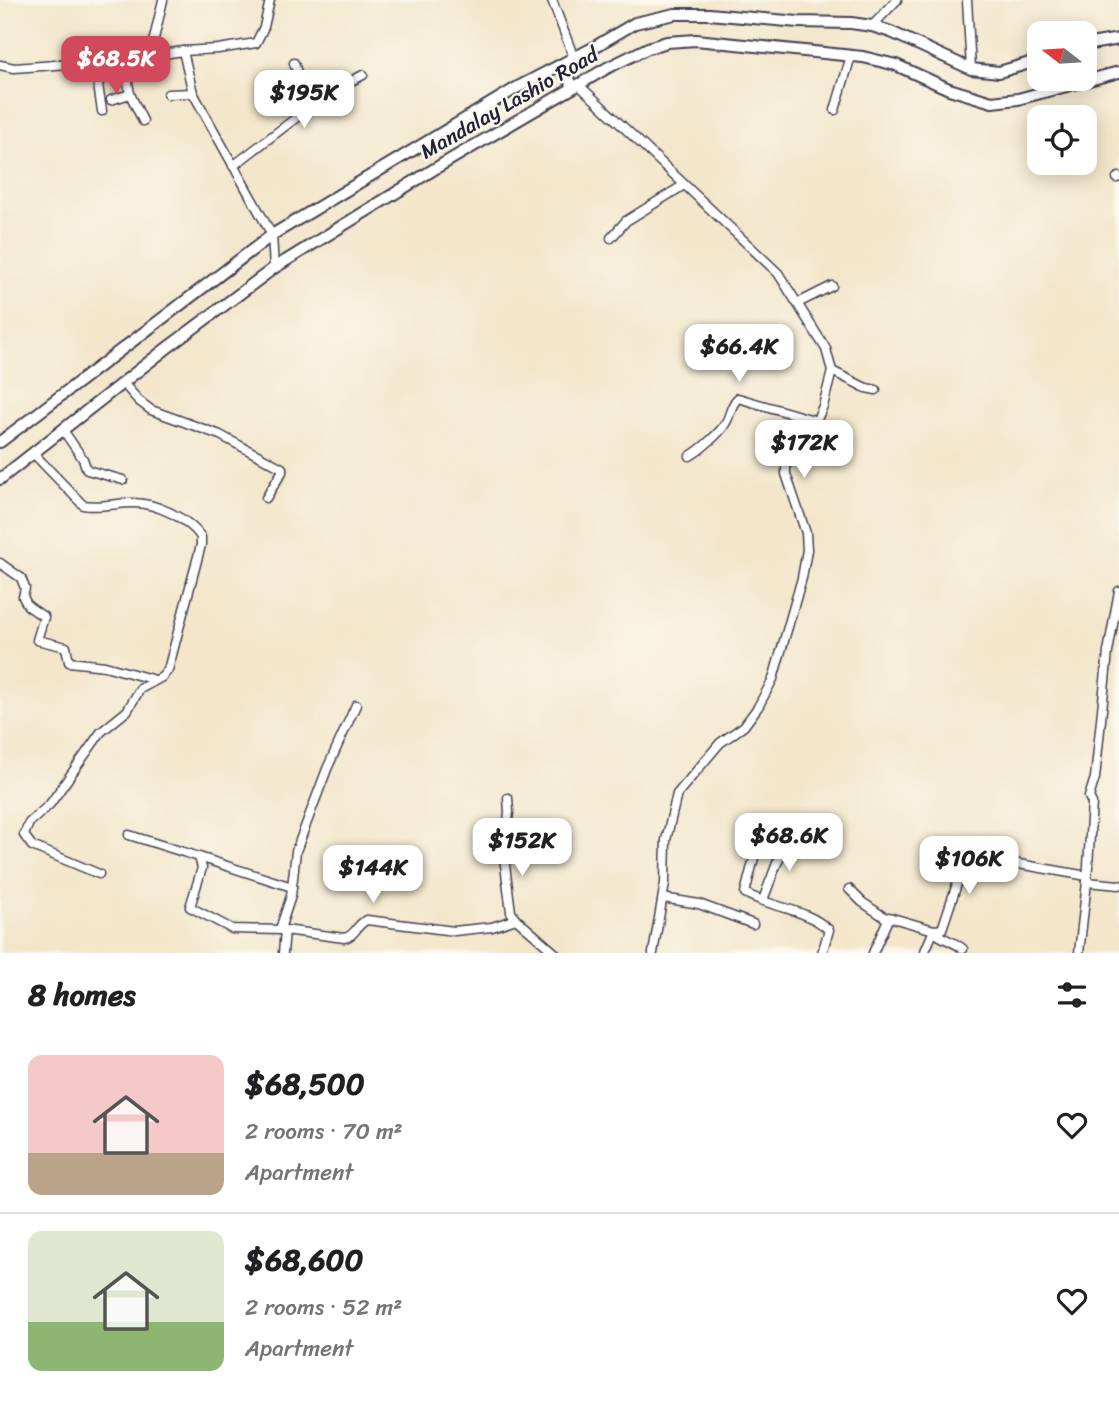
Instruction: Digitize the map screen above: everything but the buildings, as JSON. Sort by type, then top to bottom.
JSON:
[{"type":"highway","name":"Mandalay Lashio Road","points":[[0,442],[272,235],[518,87],[635,23],[675,14],[709,14],[872,26],[971,69],[999,72],[1027,64]]},
{"type":"highway","points":[[1097,43],[1119,39]]},
{"type":"highway","name":"Mandalay Lashio Road","points":[[0,479],[166,348],[274,268],[413,181],[637,52],[681,40],[851,56],[896,65],[949,89],[992,102],[1018,99],[1119,72]]},
{"type":"highway","points":[[560,66],[577,86]]},
{"type":"street","points":[[150,56],[163,0]]},
{"type":"street","points":[[0,65],[14,68],[124,60],[256,43],[264,27],[270,0]]},
{"type":"street","points":[[552,0],[574,58]]},
{"type":"street","points":[[872,26],[897,0]]},
{"type":"street","points":[[967,0],[971,69]]},
{"type":"street","points":[[183,51],[193,93],[272,235],[274,268]]},
{"type":"street","points":[[835,110],[851,56]]},
{"type":"street","points":[[124,60],[130,94],[143,121]]},
{"type":"street","points":[[102,111],[98,85],[107,61]]},
{"type":"street","points":[[295,63],[306,100],[305,110]]},
{"type":"street","points":[[233,166],[330,92],[363,75]]},
{"type":"street","points":[[577,86],[778,273],[826,349],[832,371],[817,422],[807,442],[786,465],[786,474],[806,533],[807,550],[802,578],[779,657],[772,679],[750,720],[720,743],[677,794],[666,839],[663,898],[653,953]]},
{"type":"street","points":[[169,94],[193,93]]},
{"type":"street","points":[[111,100],[130,94]]},
{"type":"street","points":[[611,238],[626,221],[684,185]]},
{"type":"street","points":[[798,303],[832,286]]},
{"type":"street","points":[[832,371],[866,388],[876,390]]},
{"type":"street","points":[[123,383],[151,410],[220,435],[282,468],[266,498]]},
{"type":"street","points":[[690,456],[725,426],[738,398],[817,422]]},
{"type":"street","points":[[63,430],[83,459],[87,470],[123,480]]},
{"type":"street","points":[[33,453],[83,505],[144,504],[186,522],[201,537],[168,670],[140,689],[127,712],[101,732],[50,804],[29,823],[24,835],[35,847],[99,874]]},
{"type":"street","points":[[0,562],[21,578],[25,588],[23,597],[28,606],[44,617],[37,640],[66,646],[69,662],[105,666],[155,680]]},
{"type":"street","points":[[1079,953],[1087,879],[1091,803],[1089,797],[1097,766],[1108,652],[1119,591]]},
{"type":"street","points":[[283,953],[282,930],[292,887],[296,851],[327,769],[356,705]]},
{"type":"street","points":[[508,797],[505,863],[511,912],[555,953]]},
{"type":"street","points":[[129,835],[292,887]]},
{"type":"street","points":[[762,901],[777,863],[793,835]]},
{"type":"street","points":[[199,858],[202,869],[190,907],[232,929],[282,930],[344,938],[353,935],[361,922],[366,920],[454,931],[492,927],[516,919]]},
{"type":"street","points":[[754,858],[745,893],[799,913],[825,926],[829,930],[822,953]]},
{"type":"street","points":[[887,919],[894,917],[934,930],[942,929],[963,866],[972,861],[1013,863],[1119,885]]},
{"type":"street","points":[[849,889],[862,902],[887,919]]},
{"type":"street","points":[[663,898],[699,904],[753,924]]},
{"type":"street","points":[[873,953],[887,919]]},
{"type":"street","points":[[934,930],[963,949]]},
{"type":"street","points":[[925,951],[934,930]]}]
